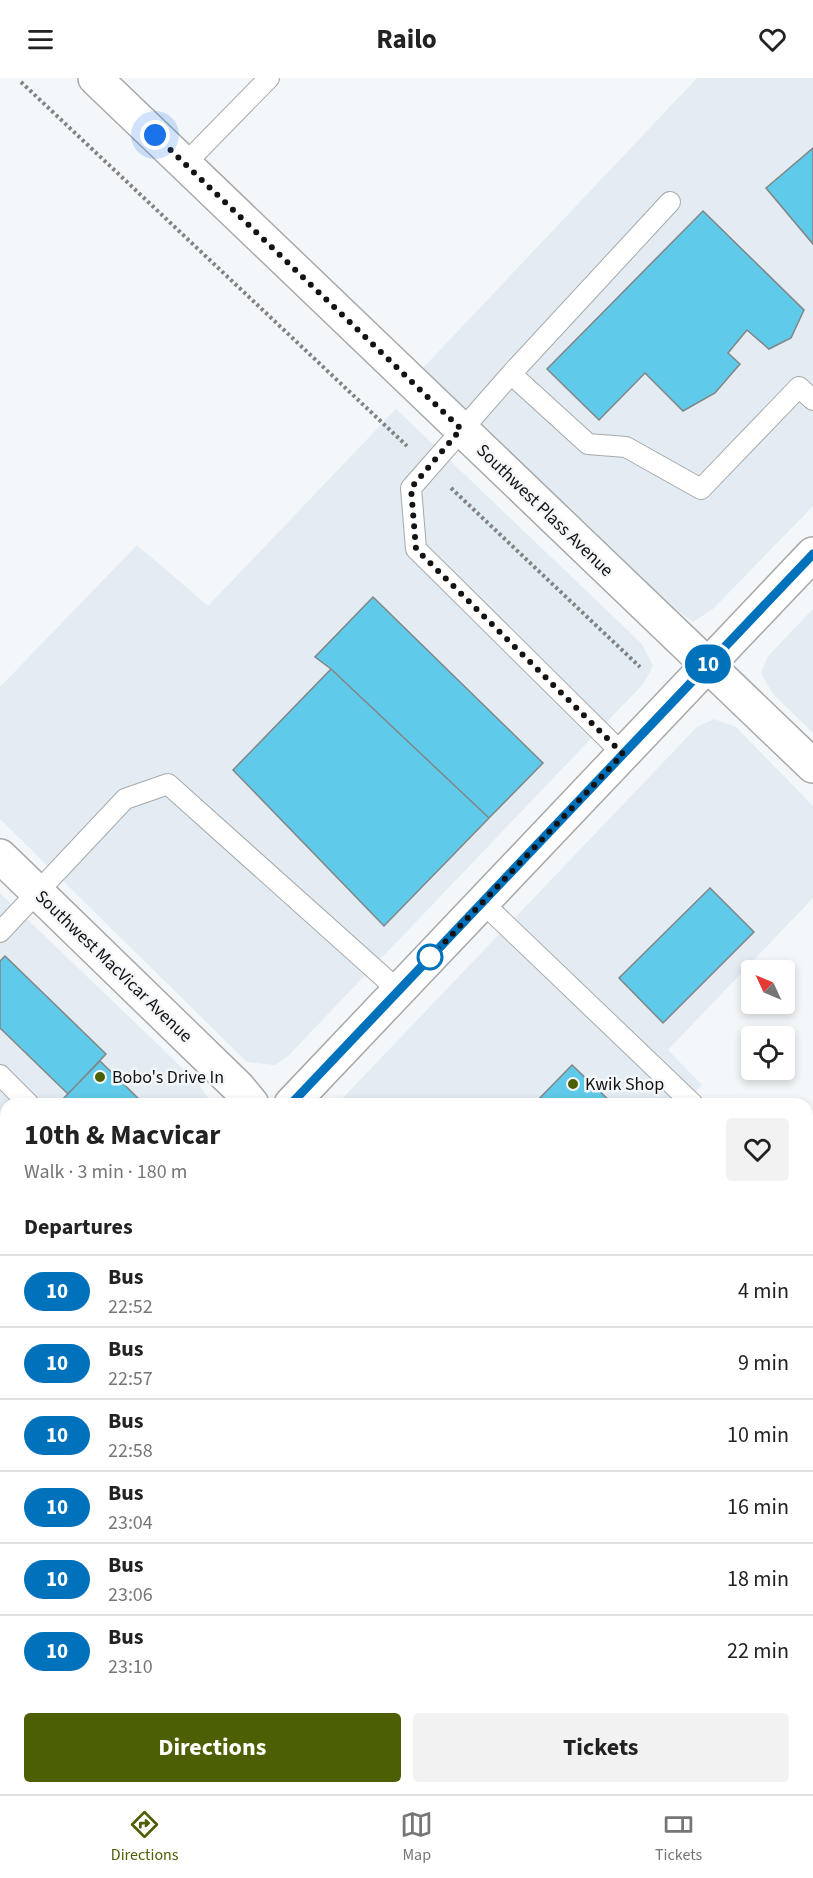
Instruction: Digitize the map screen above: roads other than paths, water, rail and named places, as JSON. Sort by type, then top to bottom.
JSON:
[{"type":"street","name":"Southwest Plass Avenue","points":[[95,78],[706,666],[813,766]]},
{"type":"street","points":[[297,1098],[813,554]]},
{"type":"street","name":"Southwest MacVicar Avenue","points":[[0,856],[247,1098]]},
{"type":"lane","points":[[185,164],[269,78]]},
{"type":"lane","points":[[623,754],[416,549],[411,488],[461,429],[670,202]]},
{"type":"lane","points":[[511,374],[588,444],[626,447],[700,489],[799,387],[813,400]]},
{"type":"lane","points":[[0,932],[39,893],[124,799],[168,784],[399,991]]},
{"type":"lane","points":[[482,902],[687,1098]]},
{"type":"lane","points":[[0,1075],[23,1098]]},
{"type":"place","name":"Bobo's Drive In","points":[[100,1077]]},
{"type":"place","name":"Kwik Shop","points":[[573,1084]]}]
